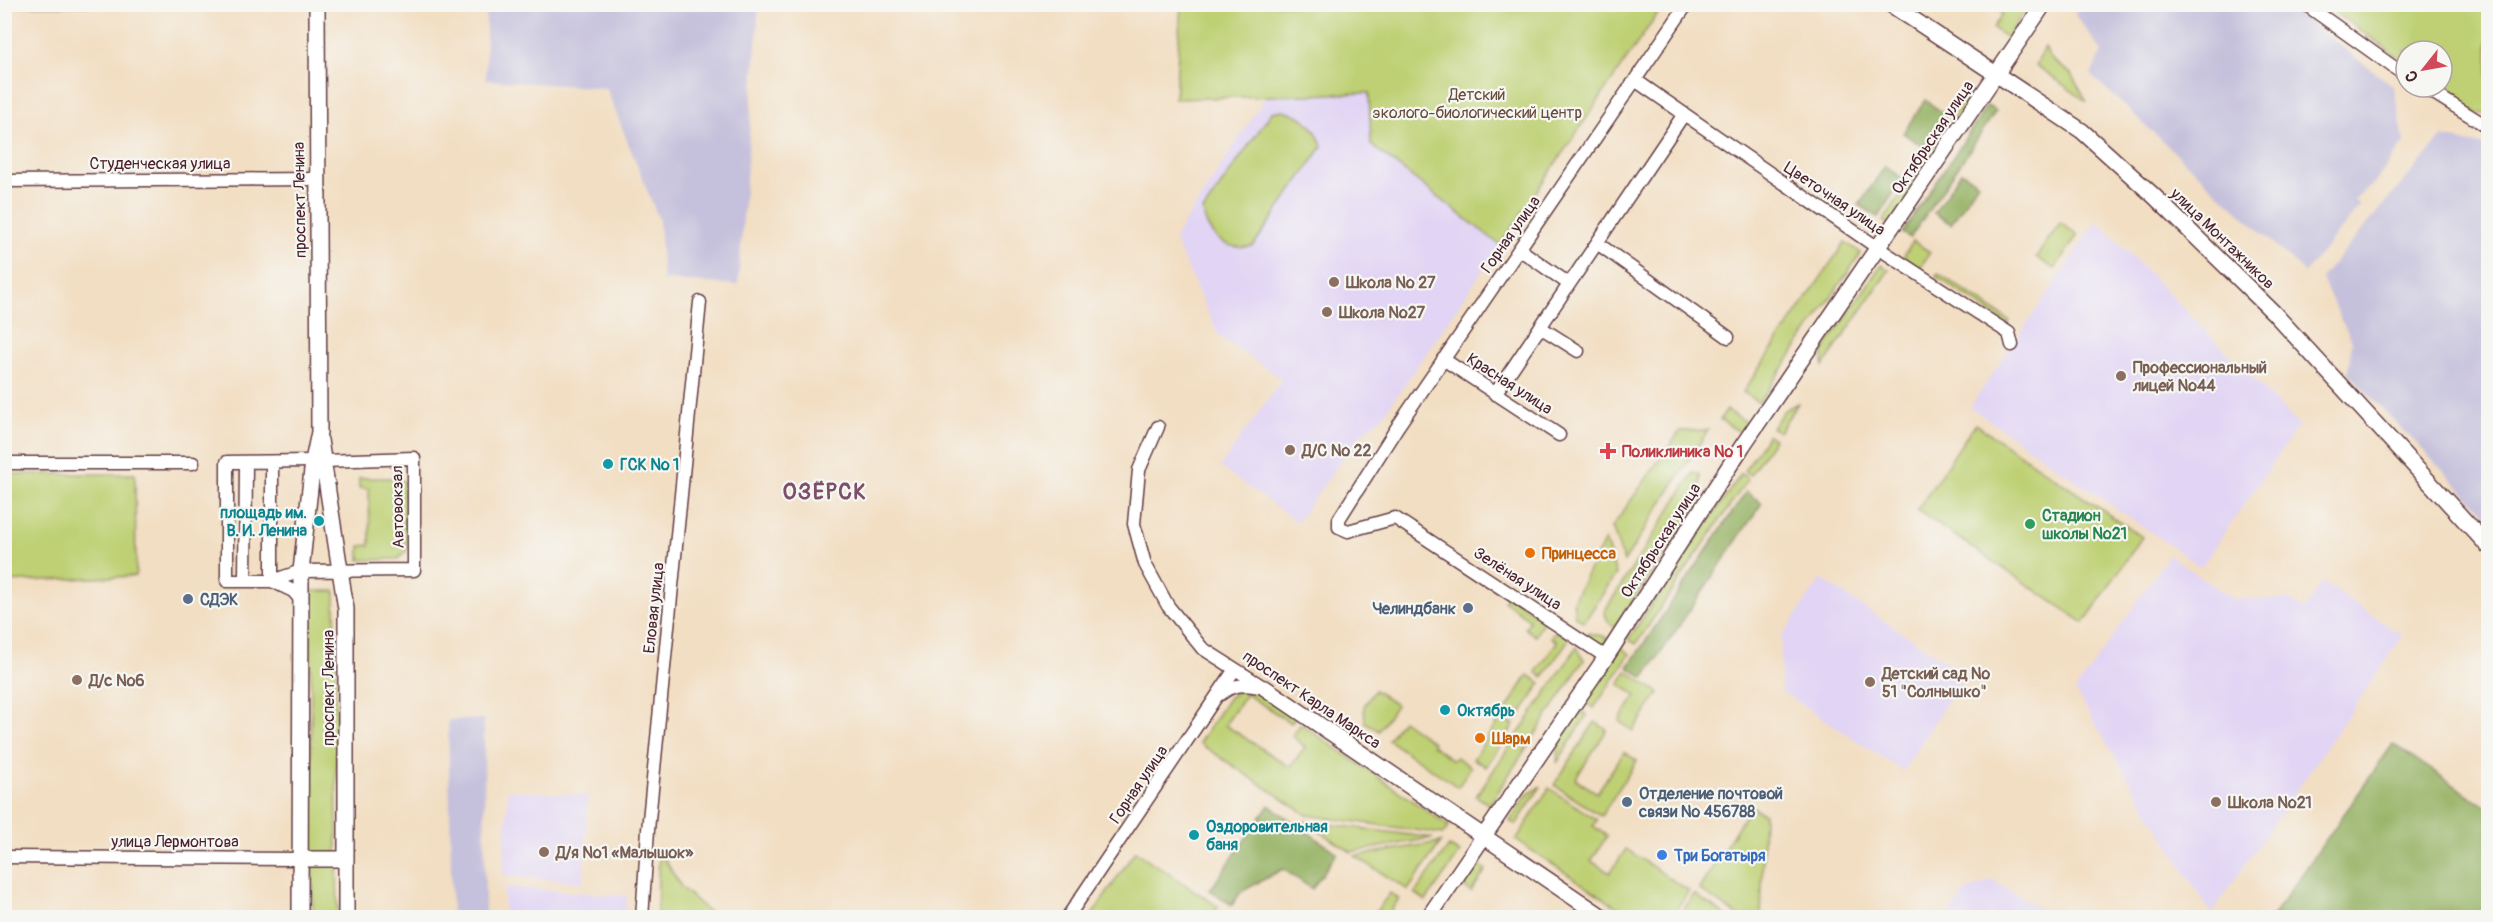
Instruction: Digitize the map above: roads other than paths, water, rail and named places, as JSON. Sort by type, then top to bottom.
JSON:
[{"type":"street","name":"проспект Ленина","points":[[300,918],[301,571],[318,461],[319,432],[316,179],[317,4]]},
{"type":"street","name":"Горная улица","points":[[1411,527],[1395,518],[1343,531],[1339,527],[1339,519],[1360,482],[1443,359],[1687,4]]},
{"type":"street","name":"улица Монтажников","points":[[1890,4],[2082,131],[2154,196],[2273,312],[2488,546]]},
{"type":"street","name":"Октябрьская улица","points":[[1428,918],[1606,657],[1743,446],[2044,4]]},
{"type":"street","points":[[2305,4],[2394,67]]},
{"type":"street","name":"Цветочная улица","points":[[1635,80],[1878,248],[2008,333],[2012,345]]},
{"type":"street","points":[[2443,99],[2488,127]]},
{"type":"street","points":[[1495,394],[1684,114]]},
{"type":"street","name":"Студенческая улица","points":[[4,181],[316,179]]},
{"type":"street","points":[[1597,243],[1728,337]]},
{"type":"street","points":[[1519,249],[1569,284]]},
{"type":"street","name":"Еловая улица","points":[[642,918],[652,785],[700,302]]},
{"type":"street","points":[[1540,327],[1578,351]]},
{"type":"street","name":"Красная улица","points":[[1443,359],[1559,435]]},
{"type":"street","name":"проспект Карла Маркса","points":[[1158,427],[1139,470],[1134,524],[1144,564],[1168,606],[1202,648],[1604,918]]},
{"type":"street","name":"Автовокзал","points":[[318,461],[414,458],[414,570],[341,571]]},
{"type":"street","name":"проспект Ленина","points":[[318,461],[341,571],[346,609],[346,918]]},
{"type":"street","points":[[318,461],[227,462],[227,581],[272,581],[301,571],[341,571]]},
{"type":"street","points":[[245,580],[246,462]]},
{"type":"street","points":[[272,462],[272,581]]},
{"type":"street","points":[[4,463],[193,463]]},
{"type":"street","name":"Зелёная улица","points":[[1411,527],[1606,657]]},
{"type":"street","points":[[272,581],[293,591],[301,600]]},
{"type":"street","name":"Горная улица","points":[[1067,918],[1235,669]]},
{"type":"street","points":[[1214,700],[1232,687],[1251,685],[1264,688]]},
{"type":"street","name":"улица Лермонтова","points":[[4,857],[346,859]]},
{"type":"place","name":"Школа № 27","points":[[1334,282]]},
{"type":"place","name":"Школа №27","points":[[1327,312]]},
{"type":"place","name":"Профессиональный лицей №44","points":[[2121,376]]},
{"type":"place","name":"Д/С № 22","points":[[1290,450]]},
{"type":"place","name":"Поликлиника № 1","points":[[1608,451]]},
{"type":"place","name":"ГСК № 1","points":[[608,464]]},
{"type":"place","name":"площадь им. В. И. Ленина","points":[[319,521]]},
{"type":"place","name":"Стадион школы №21","points":[[2030,524]]},
{"type":"place","name":"Принцесса","points":[[1530,553]]},
{"type":"place","name":"СДЭК","points":[[188,599]]},
{"type":"place","name":"Челиндбанк","points":[[1468,608]]},
{"type":"place","name":"Д/с №6","points":[[77,680]]},
{"type":"place","name":"Детский сад № 51 \"Солнышко\"","points":[[1870,682]]},
{"type":"place","name":"Октябрь","points":[[1445,710]]},
{"type":"place","name":"Шарм","points":[[1480,738]]},
{"type":"place","name":"Отделение почтовой связи № 456788","points":[[1627,802]]},
{"type":"place","name":"Школа №21","points":[[2216,802]]},
{"type":"place","name":"Оздоровительная баня","points":[[1194,835]]},
{"type":"place","name":"Д/я №1 «Малышок»","points":[[544,852]]},
{"type":"place","name":"Три Богатыря","points":[[1662,855]]},
{"type":"district","name":"ОЗЁРСК","points":[[825,491]]},
{"type":"park label","name":"Детский эколого-биологический центр","points":[[1477,103]]}]
